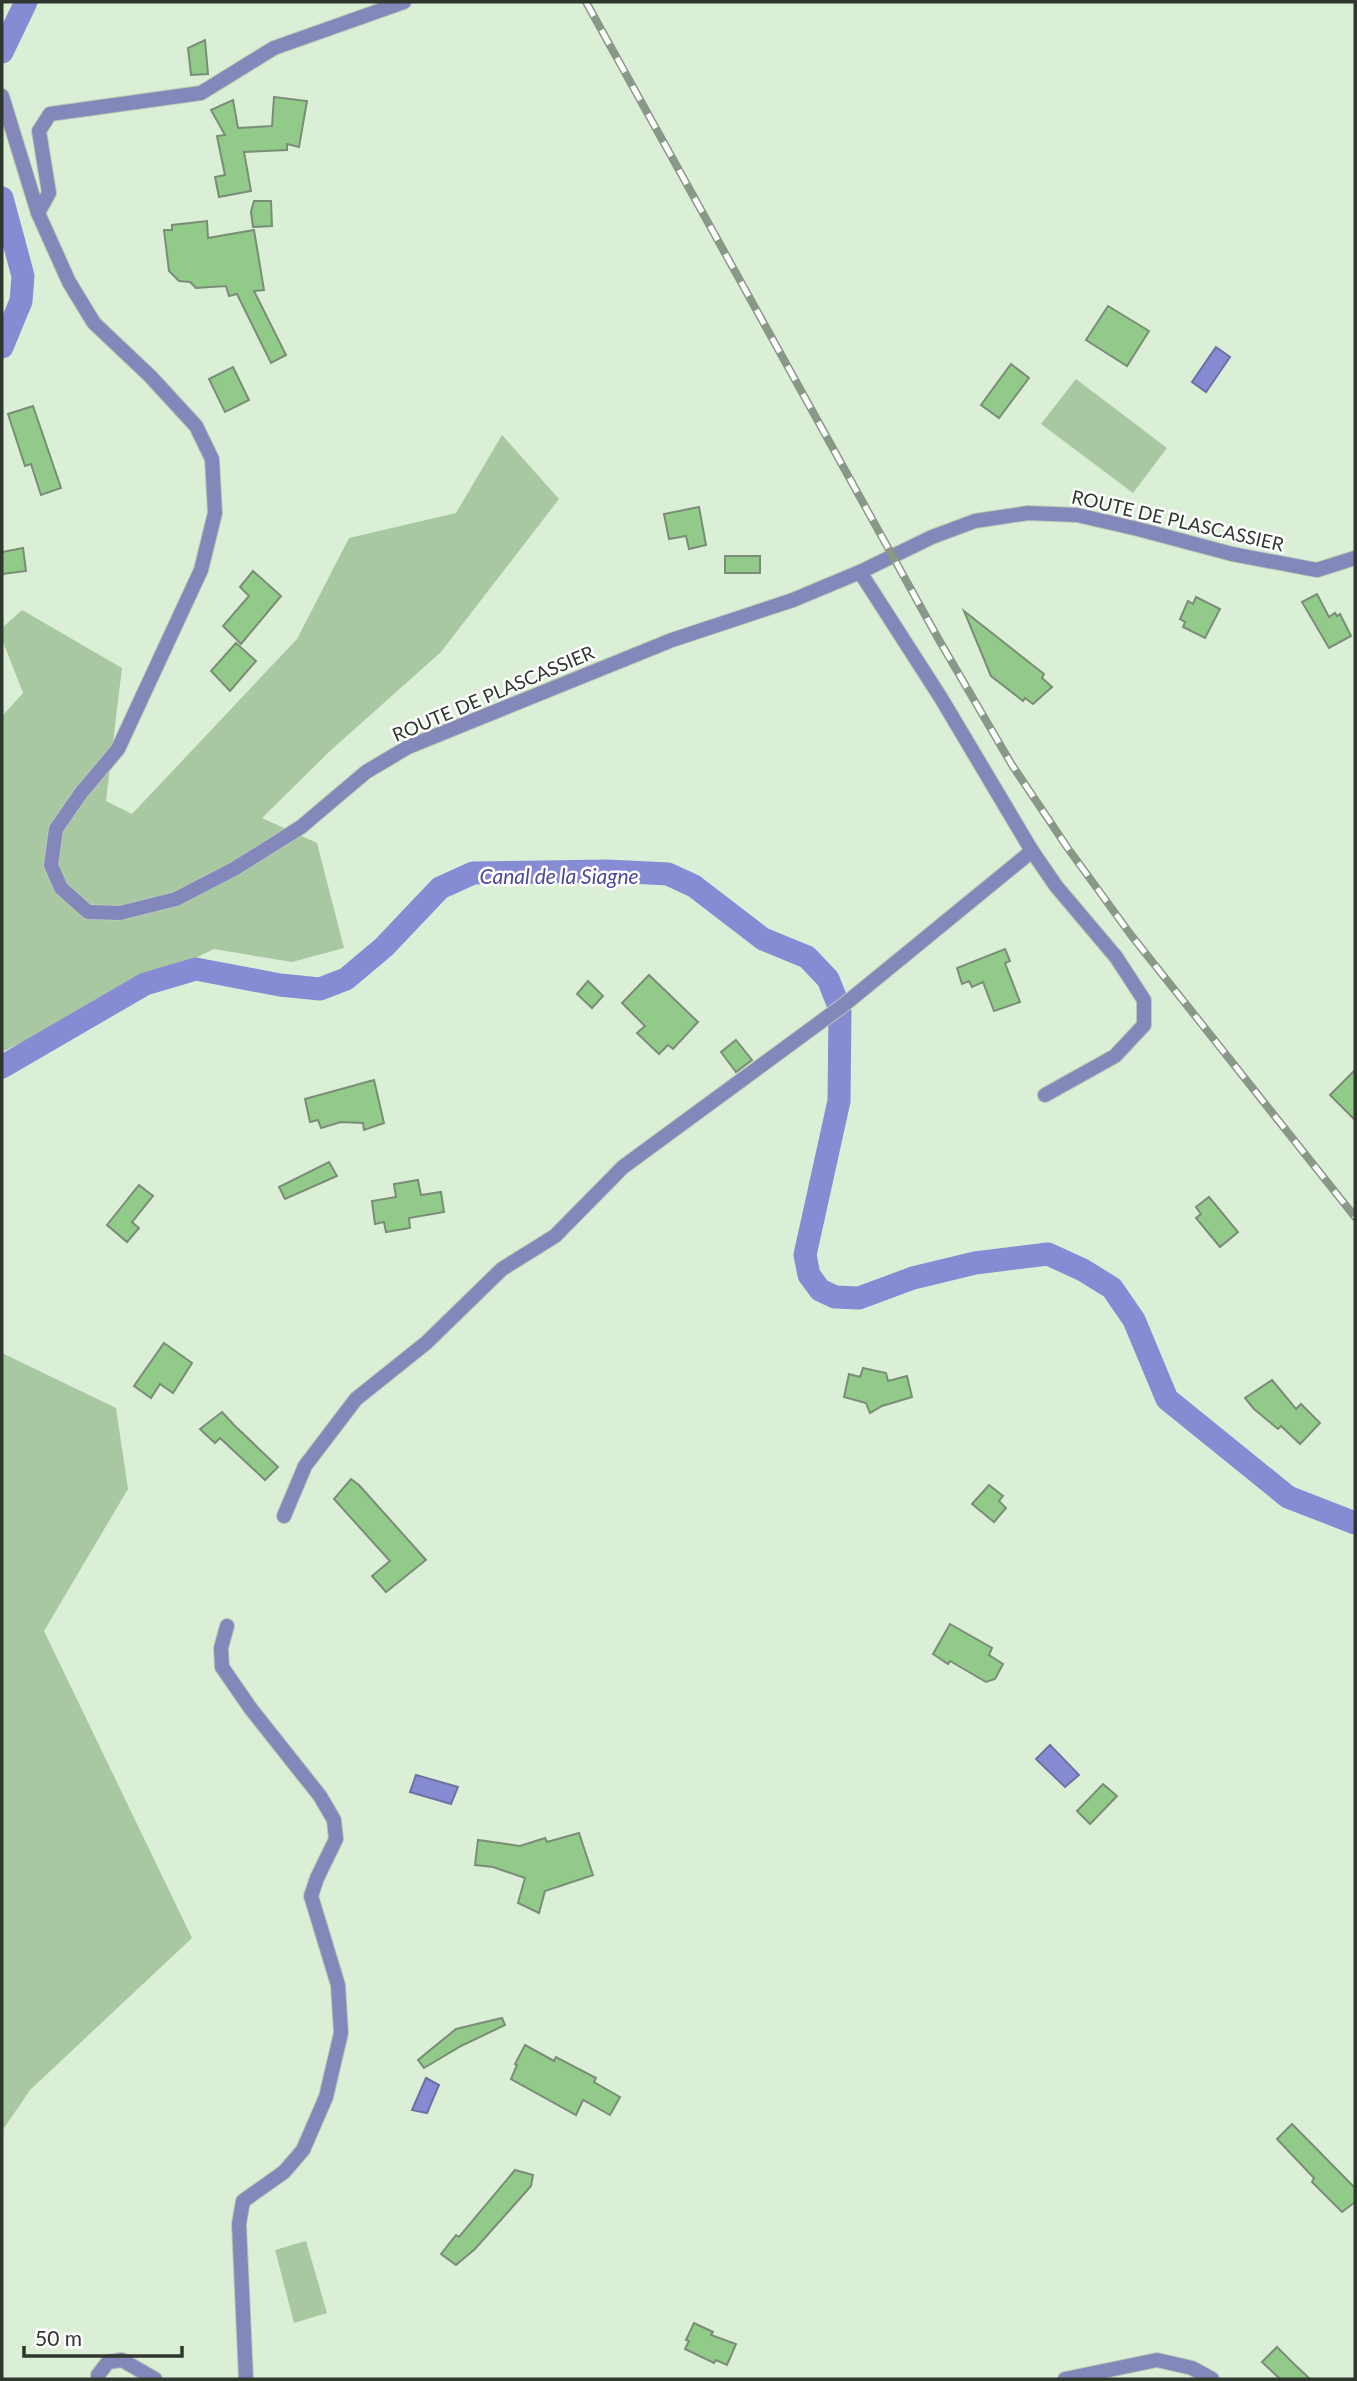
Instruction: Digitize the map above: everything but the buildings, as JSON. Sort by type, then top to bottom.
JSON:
[{"type":"street","points":[[38,212],[49,193],[39,131],[50,114],[201,93],[274,48],[404,2]]},
{"type":"street","name":"ROUTE DE PLASCASSIER","points":[[2,96],[5,120],[38,212],[69,282],[94,323],[150,376],[196,426],[212,459],[215,513],[201,570],[118,749],[81,793],[56,829],[51,864],[61,888],[88,912],[120,913],[176,899],[234,869],[301,827],[366,772],[408,747],[672,640],[793,600],[975,521],[1028,513],[1100,519],[1232,554],[1317,570],[1355,558]]},
{"type":"street","points":[[860,572],[941,698],[1032,851],[1056,886],[1116,957],[1144,1000],[1144,1025],[1115,1056],[1045,1095]]},
{"type":"street","points":[[284,1516],[305,1466],[356,1399],[426,1343],[502,1269],[555,1236],[623,1167],[845,1004],[1032,851]]},
{"type":"street","points":[[227,1626],[221,1647],[222,1667],[251,1709],[320,1796],[334,1820],[336,1839],[311,1896],[338,1985],[341,2033],[326,2097],[303,2150],[284,2172],[243,2202],[239,2224],[246,2379]]},
{"type":"street","points":[[99,2379],[98,2375],[108,2362],[122,2360],[155,2379]]},
{"type":"street","points":[[1065,2379],[1157,2360],[1192,2368],[1212,2379]]},
{"type":"green space","points":[[1076,379],[1167,448],[1133,493],[1041,424]]},
{"type":"green space","points":[[502,435],[559,499],[441,652],[330,751],[262,818],[317,843],[344,948],[292,962],[214,949],[2,1052],[2,716],[23,693],[2,639],[2,628],[22,610],[122,668],[106,801],[132,814],[297,639],[349,538],[456,513]]},
{"type":"green space","points":[[2,1353],[116,1408],[128,1489],[44,1631],[192,1938],[30,2090],[2,2131]]},
{"type":"green space","points":[[306,2241],[327,2313],[294,2323],[275,2250]]},
{"type":"water","points":[[1216,347],[1230,357],[1206,392],[1192,382]]},
{"type":"water","points":[[1050,1745],[1079,1775],[1065,1787],[1036,1759]]},
{"type":"water","points":[[416,1775],[458,1787],[451,1804],[410,1792]]},
{"type":"water","points":[[426,2078],[439,2085],[427,2113],[412,2110]]},
{"type":"waterway","name":"Canal de la Siagne","points":[[2,52],[26,2]]},
{"type":"waterway","name":"Canal de la Siagne","points":[[2,198],[23,276],[21,301],[2,347]]},
{"type":"waterway","name":"Canal de la Siagne","points":[[2,1067],[145,984],[196,969],[280,985],[320,989],[346,979],[384,947],[440,888],[473,873],[608,871],[668,874],[694,886],[763,939],[807,957],[828,979],[838,1004]]},
{"type":"waterway","name":"Canal de la Siagne","points":[[840,1012],[839,1101],[805,1255],[809,1275],[820,1290],[835,1297],[859,1298],[913,1278],[975,1263],[1048,1254],[1083,1270],[1112,1288],[1134,1320],[1167,1399],[1288,1497],[1355,1523]]},
{"type":"railway","points":[[586,2],[939,640],[1012,765],[1131,935],[1355,1217]]}]
